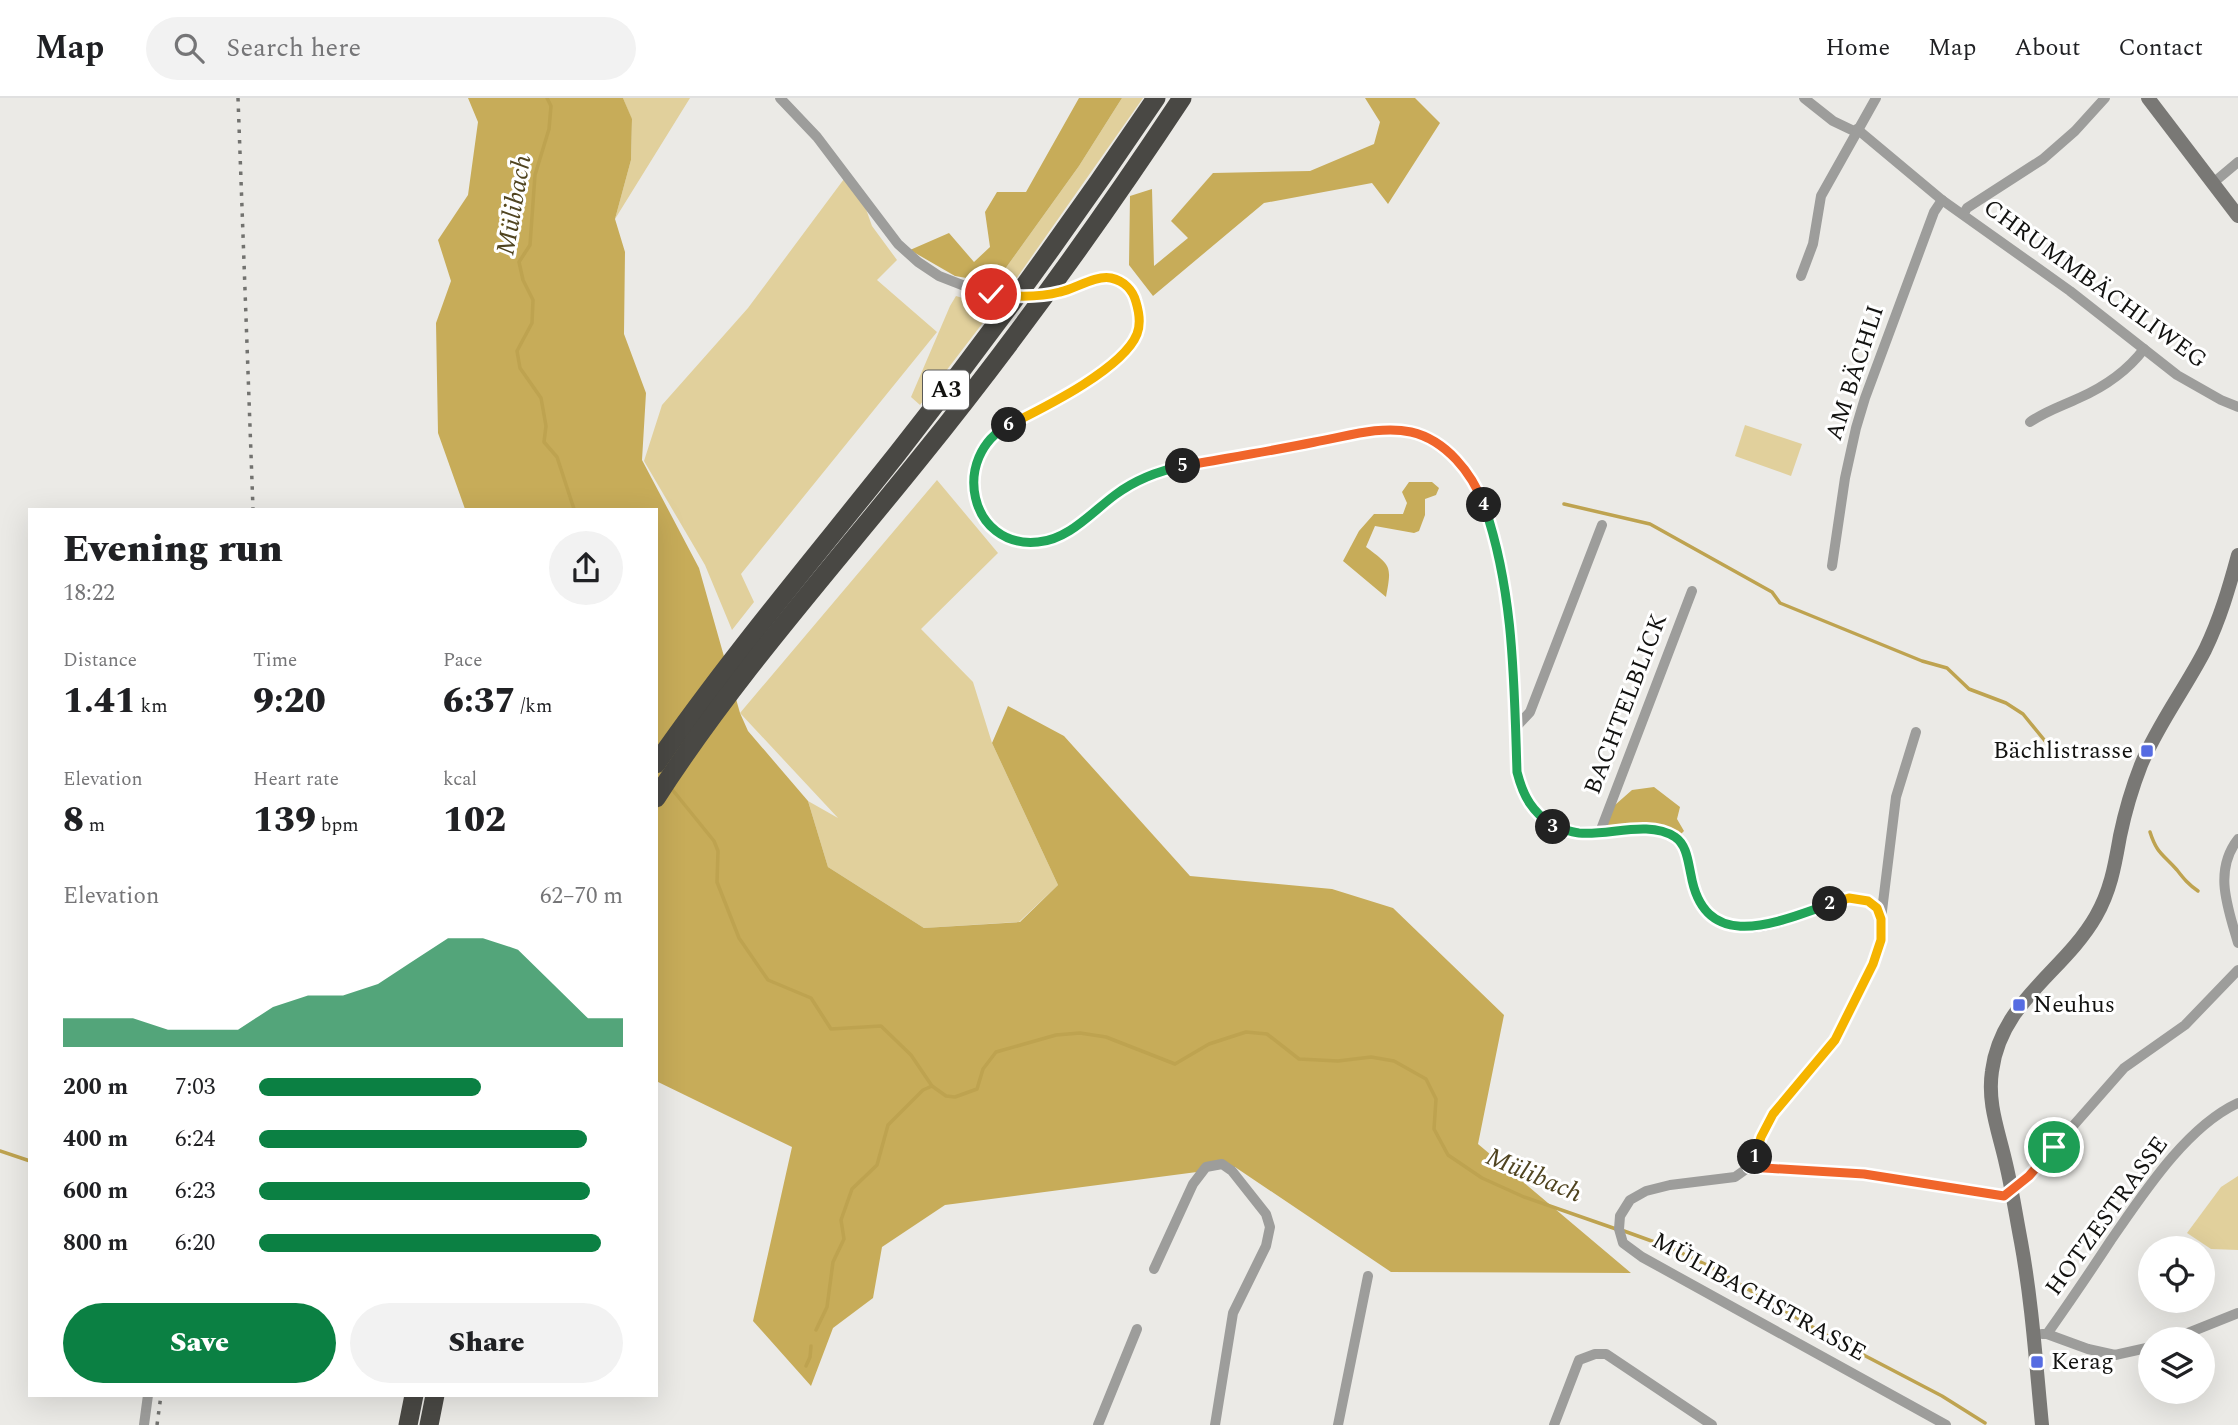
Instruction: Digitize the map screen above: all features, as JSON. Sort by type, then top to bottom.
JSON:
[{"type":"highway","name":"A3","points":[[658,795],[730,677],[972,357],[1071,222],[1156,98]]},
{"type":"highway","name":"A3","points":[[658,762],[985,374],[1047,291],[1182,98]]},
{"type":"highway","points":[[408,1425],[414,1397]]},
{"type":"highway","points":[[429,1425],[435,1397]]},
{"type":"main road","points":[[2148,98],[2238,216]]},
{"type":"main road","points":[[2042,1425],[2038,1362],[2032,1335],[2021,1243],[1992,1112],[1992,1069],[1999,1043],[2019,1005],[2078,943],[2105,900],[2113,876],[2125,812],[2140,767],[2168,710],[2205,650],[2224,606],[2238,555]]},
{"type":"street","points":[[780,98],[797,114],[840,166],[898,244],[939,276],[975,290],[1010,296],[1038,296],[1073,289],[1102,278],[1113,278],[1125,283],[1134,296],[1139,312],[1138,331],[1131,346],[1116,362],[1001,429],[984,445],[974,466],[972,488],[979,510],[998,532],[1012,539],[1038,542],[1051,540],[1066,532],[1117,493],[1142,478],[1167,469],[1378,431],[1411,432],[1430,439],[1450,453],[1465,469],[1479,492],[1500,559],[1508,603],[1517,772],[1522,792],[1535,812],[1553,827],[1580,833],[1662,831],[1677,838],[1686,850],[1694,891],[1706,912],[1726,925],[1748,928],[1772,925],[1849,898],[1868,901],[1877,908],[1881,919]]},
{"type":"street","name":"CHRUMMBÄCHLIWEG","points":[[1804,98],[1833,121],[1857,131],[1942,200],[2177,375],[2238,407]]},
{"type":"street","points":[[1801,276],[1813,244],[1821,195],[1876,98]]},
{"type":"street","name":"CHRUMMBÄCHLIWEG","points":[[1964,214],[1967,208],[2043,159],[2105,98]]},
{"type":"street","points":[[2213,183],[2238,162]]},
{"type":"street","name":"AM BÄCHLI","points":[[1832,566],[1845,478],[1865,398],[1934,212],[1942,200]]},
{"type":"street","points":[[2030,422],[2044,412],[2087,395],[2124,371],[2144,349]]},
{"type":"street","points":[[1516,726],[1530,712],[1602,525]]},
{"type":"street","name":"BACHTELBLICK","points":[[1600,832],[1692,591]]},
{"type":"street","points":[[1916,732],[1896,797],[1881,919],[1881,940],[1873,964],[1835,1040],[1773,1114],[1749,1167],[1864,1174],[2004,1196],[2029,1176],[2124,1068],[2185,1025],[2238,970]]},
{"type":"street","points":[[2238,839],[2225,865],[2224,893],[2238,943]]},
{"type":"street","name":"HOTZESTRASSE","points":[[2047,1334],[2138,1201],[2177,1152],[2224,1110],[2238,1103]]},
{"type":"street","points":[[1154,1269],[1193,1184],[1206,1167],[1222,1164],[1232,1171],[1266,1214],[1270,1227],[1266,1246],[1233,1313],[1215,1425]]},
{"type":"street","name":"MÜLIBACHSTRASSE","points":[[1749,1167],[1735,1177],[1670,1185],[1646,1191],[1630,1200],[1620,1216],[1619,1229],[1623,1243],[1642,1257],[1947,1425]]},
{"type":"street","points":[[1338,1425],[1368,1276]]},
{"type":"street","points":[[2203,1327],[2238,1313]]},
{"type":"street","points":[[1098,1425],[1137,1329]]},
{"type":"street","points":[[2032,1335],[2047,1334],[2088,1349],[2115,1355],[2138,1350]]},
{"type":"street","points":[[1554,1425],[1579,1360],[1595,1354],[1606,1354],[1712,1425]]},
{"type":"street","points":[[144,1425],[148,1397]]},
{"type":"shaded area","points":[[468,98],[623,98],[632,119],[631,160],[615,219],[625,252],[624,334],[646,393],[642,460],[699,568],[740,713],[748,731],[808,801],[828,867],[924,928],[1020,922],[1058,885],[992,743],[1008,706],[1064,736],[1190,876],[1332,889],[1393,908],[1504,1015],[1478,1144],[1631,1273],[1391,1272],[1235,1167],[945,1205],[882,1247],[873,1298],[833,1328],[811,1386],[753,1321],[792,1147],[658,1082],[658,508],[465,508],[438,433],[436,323],[451,281],[438,240],[468,195],[478,122]]},
{"type":"shaded area","points":[[623,98],[690,98],[615,219],[631,160],[632,120]]},
{"type":"shaded area","points":[[1079,98],[1122,98],[1079,166],[995,283],[955,276],[910,250],[949,233],[974,262],[990,247],[985,212],[997,192],[1026,192]]},
{"type":"shaded area","points":[[1122,98],[1143,98],[1011,286],[920,405],[911,397],[956,296],[982,304],[1079,166]]},
{"type":"shaded area","points":[[1365,98],[1415,98],[1440,123],[1388,204],[1372,183],[1264,203],[1153,296],[1129,265],[1130,196],[1152,189],[1154,266],[1188,238],[1171,221],[1213,173],[1310,171],[1374,144],[1380,122]]},
{"type":"shaded area","points":[[844,179],[866,209],[872,226],[897,260],[877,280],[937,332],[741,574],[754,602],[732,630],[705,565],[644,461],[662,405],[748,308]]},
{"type":"shaded area","points":[[1745,425],[1802,444],[1791,476],[1735,456]]},
{"type":"shaded area","points":[[937,480],[998,553],[921,629],[973,682],[992,743],[1058,885],[1019,922],[924,928],[828,867],[808,801],[838,818],[740,713]]},
{"type":"shaded area","points":[[1409,482],[1432,482],[1439,488],[1436,495],[1425,499],[1425,515],[1419,531],[1414,533],[1375,526],[1366,547],[1388,567],[1386,597],[1343,561],[1359,531],[1374,514],[1403,514],[1407,503],[1402,492]]},
{"type":"shaded area","points":[[1654,787],[1680,807],[1677,819],[1684,831],[1677,838],[1662,831],[1604,832],[1607,812],[1632,790]]},
{"type":"shaded area","points":[[2238,1176],[2238,1250],[2215,1249],[2215,1236],[2192,1236],[2187,1233],[2221,1187]]},
{"type":"waterway","name":"Mülibach","points":[[547,98],[551,106],[549,129],[535,175],[530,245],[519,262],[523,280],[533,300],[532,323],[517,351],[520,368],[541,398],[546,426],[544,442],[557,457],[574,508]]},
{"type":"waterway","points":[[1564,504],[1650,524],[1772,592],[1780,603],[1922,661],[1947,668],[1969,689],[2006,703],[2023,714],[2050,747]]},
{"type":"waterway","name":"Mülibach","points":[[671,788],[714,841],[718,851],[717,882],[739,938],[768,980],[811,998],[831,1029],[881,1026],[911,1055],[932,1086],[946,1096],[955,1097],[977,1089],[983,1069],[996,1052],[1056,1035],[1080,1033],[1106,1037],[1175,1064],[1209,1044],[1246,1032],[1267,1034],[1299,1059],[1338,1061],[1371,1057],[1394,1061],[1426,1079],[1436,1099],[1434,1129],[1448,1155],[1482,1178],[1524,1197],[1616,1229]]},
{"type":"waterway","points":[[2150,832],[2161,853],[2198,891]]},
{"type":"waterway","points":[[816,1330],[827,1307],[833,1262],[844,1239],[841,1220],[852,1189],[877,1165],[888,1125],[923,1090],[932,1086]]},
{"type":"waterway","points":[[0,1151],[28,1160]]},
{"type":"waterway","name":"Mülibach","points":[[1624,1231],[1707,1265],[1833,1339],[1942,1396],[1985,1423]]},
{"type":"waterway","points":[[806,1366],[811,1346]]},
{"type":"railway","points":[[238,98],[253,508]]},
{"type":"railway","points":[[157,1425],[161,1397]]},
{"type":"place","name":"Bächlistrasse","points":[[2147,751]]},
{"type":"place","name":"Neuhus","points":[[2019,1005]]},
{"type":"place","name":"Kerag","points":[[2037,1362]]},
{"type":"route","points":[[991,294],[1038,296],[1073,289],[1102,278],[1113,278],[1125,283],[1134,296],[1139,312],[1138,331],[1131,346],[1116,362],[1001,429],[984,445],[974,466],[972,488],[979,510],[998,532],[1025,542],[1051,540],[1082,521],[1117,493],[1142,478],[1167,469],[1378,431],[1411,432],[1430,439],[1450,453],[1465,469],[1479,492],[1500,559],[1508,603],[1517,772],[1522,792],[1535,812],[1553,827],[1580,833],[1662,831],[1677,838],[1686,850],[1694,891],[1706,912],[1726,925],[1748,928],[1772,925],[1849,898],[1868,901],[1877,908],[1881,919],[1881,940],[1873,964],[1835,1040],[1773,1114],[1749,1167],[1864,1174],[2004,1196],[2029,1176],[2054,1147]]}]
